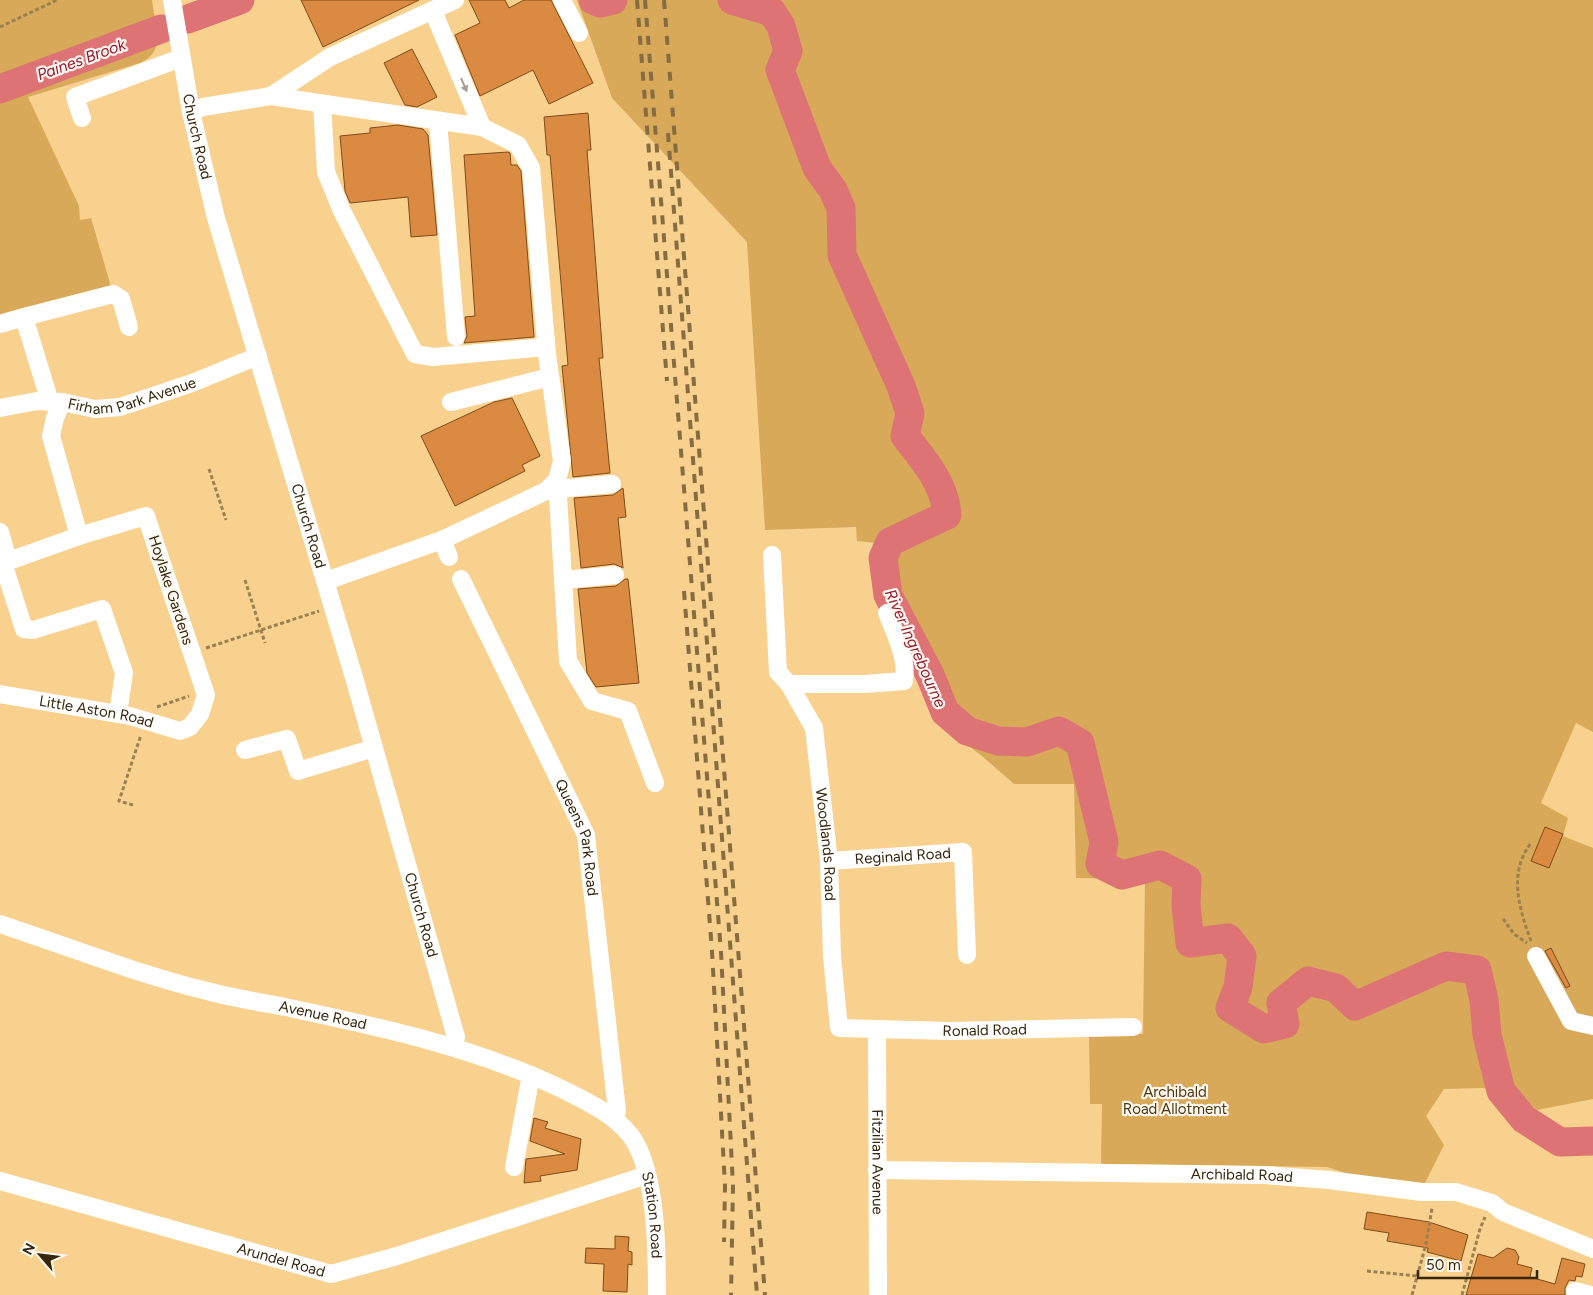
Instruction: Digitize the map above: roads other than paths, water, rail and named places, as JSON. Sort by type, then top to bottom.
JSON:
[{"type":"street","name":"Church Road","points":[[172,0],[191,112],[216,218],[326,581],[374,748],[456,1038],[454,1047]]},
{"type":"street","points":[[271,96],[330,57],[455,0]]},
{"type":"street","points":[[562,0],[579,33]]},
{"type":"street","points":[[433,11],[482,127]]},
{"type":"street","points":[[82,118],[75,97],[181,58]]},
{"type":"street","points":[[191,112],[203,107],[271,96],[482,127],[518,145],[531,168],[546,347],[562,461],[557,484],[568,661],[592,701],[628,711],[655,782]]},
{"type":"street","points":[[322,104],[326,172],[342,211],[415,354],[433,357],[546,347]]},
{"type":"street","points":[[438,122],[456,337]]},
{"type":"street","points":[[0,324],[113,294],[121,299],[129,327]]},
{"type":"street","points":[[4,562],[79,536],[51,436],[56,402],[24,318]]},
{"type":"street","name":"Firham Park Avenue","points":[[0,408],[37,401],[56,402],[95,409],[120,407],[192,383],[258,356]]},
{"type":"street","points":[[451,402],[550,376]]},
{"type":"street","points":[[326,581],[442,540],[557,484],[612,484]]},
{"type":"street","name":"Hoylake Gardens","points":[[79,536],[146,516],[206,695],[200,714],[190,727]]},
{"type":"street","points":[[0,532],[4,562],[24,629],[33,630],[102,609],[124,673],[131,717]]},
{"type":"street","points":[[442,540],[449,558]]},
{"type":"street","points":[[772,555],[784,678],[865,684],[904,681],[905,672],[897,638],[886,613]]},
{"type":"street","points":[[564,580],[615,575]]},
{"type":"street","name":"Queens Park Road","points":[[461,580],[586,835],[617,1111],[614,1118]]},
{"type":"street","name":"Woodlands Road","points":[[784,678],[814,728],[829,861],[832,956],[838,1028]]},
{"type":"street","name":"Little Aston Road","points":[[0,694],[131,717],[180,730],[190,727]]},
{"type":"street","points":[[246,750],[287,739],[298,771],[374,748]]},
{"type":"street","name":"Reginald Road","points":[[829,861],[963,852],[966,955]]},
{"type":"street","name":"Avenue Road","points":[[0,924],[208,992],[337,1018],[454,1047],[532,1075],[614,1118],[632,1137]]},
{"type":"street","points":[[1536,956],[1571,1021],[1593,1026]]},
{"type":"street","name":"Ronald Road","points":[[838,1028],[950,1032],[1133,1027]]},
{"type":"street","name":"Fitzilian Avenue","points":[[877,1030],[878,1295]]},
{"type":"street","points":[[514,1167],[532,1075]]},
{"type":"street","name":"Station Road","points":[[632,1137],[642,1155],[655,1224],[657,1295]]},
{"type":"street","name":"Archibald Road","points":[[877,1170],[1265,1175],[1434,1192],[1456,1192],[1492,1203],[1502,1212],[1593,1249]]},
{"type":"street","name":"Arundel Road","points":[[0,1181],[331,1274],[397,1256],[647,1175]]},
{"type":"street","points":[[1585,1294],[1593,1287]]},
{"type":"waterway","name":"Paines Brook","points":[[188,19],[240,0]]},
{"type":"waterway","name":"River Ingrebourne","points":[[593,0],[600,3],[613,0]]},
{"type":"waterway","name":"River Ingrebourne","points":[[732,0],[772,12],[781,26],[788,51],[780,70],[817,168],[833,190],[841,208],[842,255],[901,386],[910,413],[905,436],[932,473],[942,493],[947,515],[890,542],[883,558],[888,595],[930,675],[945,712],[967,731],[998,741],[1027,742],[1059,731],[1080,743],[1104,842],[1100,864],[1122,875],[1160,865],[1187,879],[1186,905],[1190,943],[1228,938],[1242,956],[1238,987],[1230,1008],[1264,1029],[1285,1024],[1281,1003],[1308,981],[1336,988],[1355,1006],[1446,966],[1477,970],[1484,1000],[1487,1035],[1501,1091],[1524,1119],[1560,1142],[1593,1141]]},
{"type":"waterway","name":"Paines Brook","points":[[0,89],[161,29]]},
{"type":"railway","points":[[637,0],[667,381]]},
{"type":"railway","points":[[645,0],[721,952],[733,1186],[731,1295]]},
{"type":"railway","points":[[664,0],[765,1295]]},
{"type":"railway","points":[[668,133],[757,1295]]},
{"type":"railway","points":[[684,591],[712,951],[725,1186],[724,1242]]},
{"type":"park label","name":"Archibald Road Allotment","points":[[1175,1100]]}]
